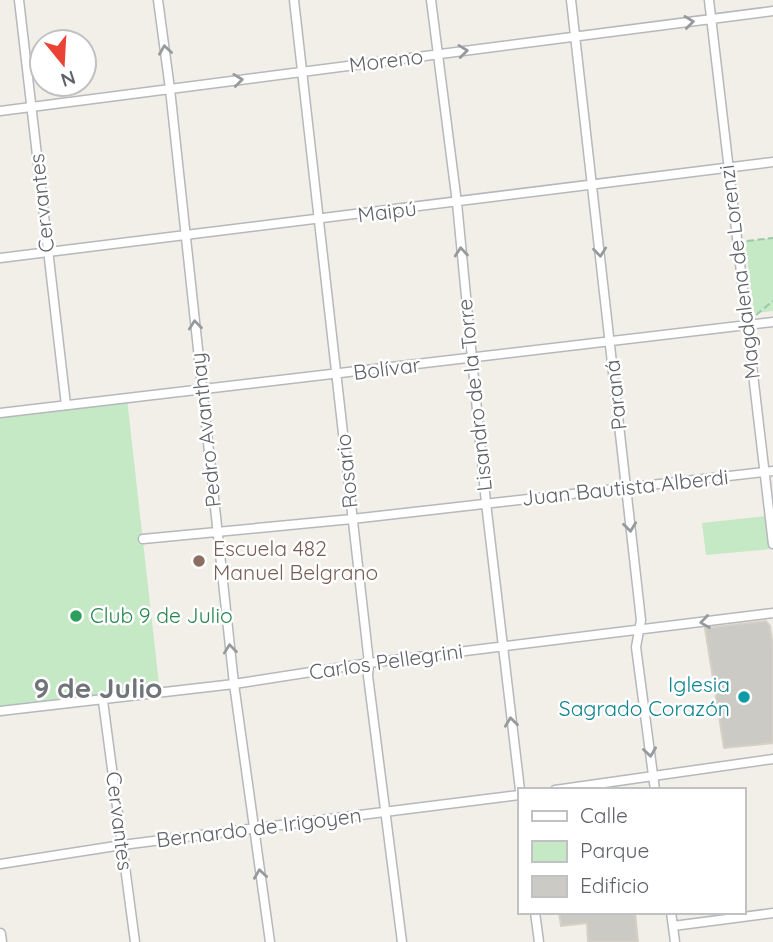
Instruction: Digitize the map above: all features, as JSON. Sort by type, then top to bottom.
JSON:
[{"type":"street","name":"Cervantes","points":[[19,0],[66,405]]},
{"type":"street","name":"Pedro Avanthay","points":[[158,0],[234,684],[270,942]]},
{"type":"street","name":"Rosario","points":[[294,0],[369,663],[368,676],[402,942]]},
{"type":"street","name":"Lisandro de la Torre","points":[[431,0],[457,203],[486,503],[520,788]]},
{"type":"street","name":"Paraná","points":[[571,0],[642,620],[636,647],[655,788]]},
{"type":"street","name":"Magdalena de Lorenzi","points":[[709,0],[746,326],[769,471],[773,544]]},
{"type":"street","name":"Moreno","points":[[0,111],[773,11]]},
{"type":"street","name":"Maipú","points":[[0,258],[773,162]]},
{"type":"street","name":"Bolívar","points":[[0,413],[773,322]]},
{"type":"street","name":"Juan Bautista Alberdi","points":[[143,540],[769,471]]},
{"type":"street","name":"Carlos Pellegrini","points":[[0,711],[103,701],[369,663],[773,613]]},
{"type":"street","name":"Cervantes","points":[[103,701],[135,942]]},
{"type":"street","points":[[569,788],[773,759]]},
{"type":"street","name":"Bernardo de Irigoyen","points":[[0,864],[518,792]]},
{"type":"street","points":[[673,926],[773,913]]},
{"type":"street","points":[[533,942],[539,942],[535,914]]},
{"type":"street","points":[[671,914],[675,942]]},
{"type":"street","points":[[0,934],[1,942]]},
{"type":"path","points":[[745,242],[773,238]]},
{"type":"path","points":[[763,316],[753,317],[773,301]]},
{"type":"green space","points":[[773,238],[773,311],[754,313],[745,241]]},
{"type":"green space","name":"Club 9 de Julio","points":[[127,399],[160,693],[0,711],[0,413]]},
{"type":"green space","points":[[766,516],[771,549],[706,555],[702,523]]},
{"type":"building","name":"Iglesia Sagrado Corazón","points":[[766,621],[770,626],[773,647],[773,743],[724,748],[705,628]]},
{"type":"building","points":[[559,914],[635,914],[638,942],[588,942],[587,923],[561,926]]},
{"type":"place","name":"Escuela 482 Manuel Belgrano","points":[[199,561]]},
{"type":"place","name":"Club 9 de Julio","points":[[76,616]]},
{"type":"place","name":"Iglesia Sagrado Corazón","points":[[744,697]]},
{"type":"district","name":"9 de Julio","points":[[98,688]]}]
